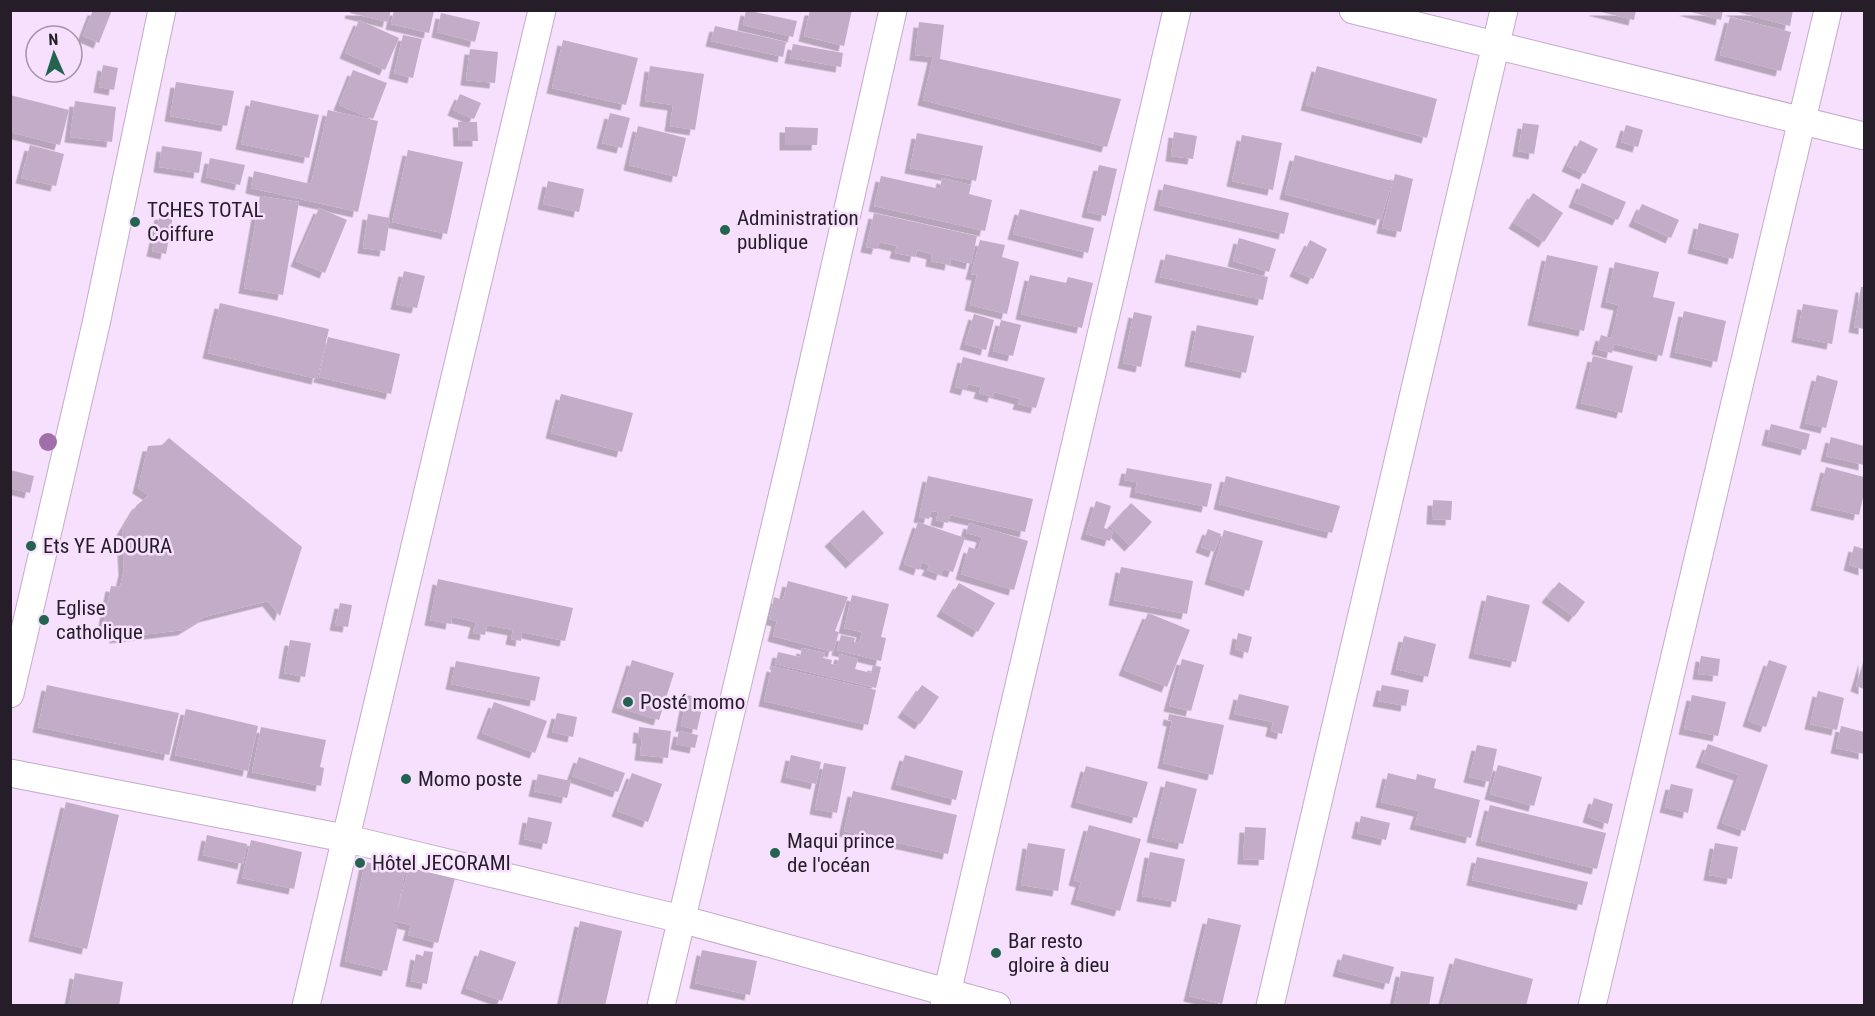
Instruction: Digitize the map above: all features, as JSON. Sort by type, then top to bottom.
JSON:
[{"type":"street","points":[[10,694],[94,335],[162,10]]},
{"type":"street","points":[[306,1005],[542,10]]},
{"type":"street","points":[[661,1005],[796,438],[893,10]]},
{"type":"street","points":[[945,1000],[1177,10]]},
{"type":"street","points":[[1353,10],[1864,136]]},
{"type":"street","points":[[1270,1005],[1504,10]]},
{"type":"street","points":[[1592,1005],[1800,120],[1828,10]]},
{"type":"street","points":[[10,774],[344,838],[681,919],[945,1000],[997,1005]]},
{"type":"building","points":[[93,10],[112,10],[99,43],[84,36]]},
{"type":"building","points":[[351,10],[391,10],[388,22],[350,13]]},
{"type":"building","points":[[394,10],[434,11],[429,33],[391,24]]},
{"type":"building","points":[[746,10],[797,21],[793,37],[743,25]]},
{"type":"building","points":[[810,10],[852,10],[844,46],[804,36]]},
{"type":"building","points":[[1593,10],[1636,10],[1634,20]]},
{"type":"building","points":[[1684,10],[1723,10],[1721,20]]},
{"type":"building","points":[[1730,10],[1793,10],[1790,26]]},
{"type":"building","points":[[441,13],[480,22],[475,42],[437,32]]},
{"type":"building","points":[[1730,17],[1791,32],[1781,71],[1720,55]]},
{"type":"building","points":[[359,20],[399,38],[385,70],[345,53]]},
{"type":"building","points":[[919,22],[944,25],[940,59],[1121,99],[1107,147],[923,100],[933,57],[915,55]]},
{"type":"building","points":[[715,26],[786,42],[783,57],[711,41]]},
{"type":"building","points":[[403,35],[422,39],[413,78],[394,73]]},
{"type":"building","points":[[563,40],[638,58],[626,105],[552,88]]},
{"type":"building","points":[[793,44],[843,53],[841,67],[790,58]]},
{"type":"building","points":[[470,49],[498,52],[495,83],[466,80]]},
{"type":"building","points":[[103,65],[118,68],[114,90],[99,87]]},
{"type":"building","points":[[650,66],[704,74],[695,130],[670,126],[673,105],[645,101]]},
{"type":"building","points":[[1317,66],[1437,99],[1427,138],[1306,105]]},
{"type":"building","points":[[353,70],[387,83],[373,119],[339,105]]},
{"type":"building","points":[[176,82],[234,91],[227,126],[170,116]]},
{"type":"building","points":[[460,94],[481,103],[474,119],[453,110]]},
{"type":"building","points":[[10,95],[69,110],[60,145],[10,132]]},
{"type":"building","points":[[251,100],[319,115],[309,158],[241,144]]},
{"type":"building","points":[[75,101],[116,107],[112,142],[70,137]]},
{"type":"building","points":[[328,110],[378,121],[358,212],[251,188],[254,171],[311,184]]},
{"type":"building","points":[[610,113],[630,118],[622,148],[602,143]]},
{"type":"building","points":[[458,122],[477,122],[478,141],[459,141]]},
{"type":"building","points":[[1523,123],[1539,125],[1534,154],[1518,151]]},
{"type":"building","points":[[1626,125],[1643,130],[1638,147],[1621,142]]},
{"type":"building","points":[[638,126],[686,138],[677,177],[629,165]]},
{"type":"building","points":[[785,127],[818,128],[817,145],[785,145]]},
{"type":"building","points":[[1174,132],[1197,136],[1193,159],[1171,156]]},
{"type":"building","points":[[917,133],[983,146],[976,181],[910,168]]},
{"type":"building","points":[[1242,135],[1282,143],[1273,190],[1232,181]]},
{"type":"building","points":[[1580,140],[1598,149],[1585,174],[1567,166]]},
{"type":"building","points":[[30,145],[64,154],[56,186],[21,178]]},
{"type":"building","points":[[162,146],[202,152],[199,173],[159,167]]},
{"type":"building","points":[[408,150],[463,162],[447,234],[392,222]]},
{"type":"building","points":[[1295,155],[1392,181],[1381,220],[1285,194]]},
{"type":"building","points":[[210,158],[245,165],[240,185],[206,177]]},
{"type":"building","points":[[1099,165],[1117,169],[1106,216],[1087,212]]},
{"type":"building","points":[[1395,174],[1413,179],[1401,232],[1382,228]]},
{"type":"building","points":[[881,176],[940,189],[942,178],[971,185],[969,194],[992,200],[985,231],[874,206]]},
{"type":"building","points":[[548,181],[584,189],[579,212],[543,204]]},
{"type":"building","points":[[1582,183],[1626,202],[1618,220],[1574,202]]},
{"type":"building","points":[[1164,184],[1289,213],[1284,234],[1159,205]]},
{"type":"building","points":[[1533,193],[1563,213],[1544,242],[1514,223]]},
{"type":"building","points":[[260,196],[299,202],[283,295],[244,288]]},
{"type":"building","points":[[1642,204],[1679,220],[1671,238],[1634,221]]},
{"type":"building","points":[[319,208],[347,220],[325,273],[296,261]]},
{"type":"building","points":[[1020,209],[1094,228],[1088,253],[1013,234]]},
{"type":"building","points":[[874,213],[977,236],[971,264],[951,259],[950,265],[931,261],[932,254],[917,250],[915,257],[895,253],[897,246],[879,242],[877,249],[866,247]]},
{"type":"building","points":[[160,214],[173,216],[166,254],[152,251]]},
{"type":"building","points":[[368,214],[390,218],[385,251],[363,248]]},
{"type":"building","points":[[1699,223],[1739,234],[1733,259],[1693,248]]},
{"type":"building","points":[[1239,238],[1276,249],[1269,272],[1233,261]]},
{"type":"building","points":[[980,240],[1005,245],[1002,257],[1019,262],[1007,314],[970,305],[977,275],[971,274]]},
{"type":"building","points":[[1310,240],[1327,249],[1313,279],[1295,271]]},
{"type":"building","points":[[1166,254],[1268,277],[1263,300],[1160,277]]},
{"type":"building","points":[[1547,255],[1598,266],[1584,331],[1533,320]]},
{"type":"building","points":[[1615,262],[1659,272],[1653,297],[1675,302],[1662,356],[1614,344],[1612,353],[1597,349],[1601,335],[1611,338],[1619,305],[1606,302]]},
{"type":"building","points":[[404,271],[425,276],[417,308],[396,304]]},
{"type":"building","points":[[1030,275],[1066,283],[1068,277],[1093,283],[1082,328],[1021,314]]},
{"type":"building","points":[[1861,287],[1864,287],[1864,329],[1854,327]]},
{"type":"building","points":[[220,303],[329,329],[317,379],[208,353]]},
{"type":"building","points":[[1803,304],[1838,310],[1832,344],[1797,337]]},
{"type":"building","points":[[1684,311],[1726,321],[1717,362],[1675,352]]},
{"type":"building","points":[[1134,312],[1152,316],[1141,367],[1123,363]]},
{"type":"building","points":[[974,314],[994,320],[986,350],[965,344]]},
{"type":"building","points":[[1001,320],[1021,325],[1013,356],[993,351]]},
{"type":"building","points":[[1197,325],[1254,336],[1246,373],[1190,361]]},
{"type":"building","points":[[328,337],[400,354],[391,394],[319,377]]},
{"type":"building","points":[[1593,356],[1633,366],[1622,413],[1581,403]]},
{"type":"building","points":[[963,357],[1045,378],[1036,408],[1018,404],[1020,399],[994,392],[993,397],[979,393],[981,387],[968,384],[966,390],[955,387]]},
{"type":"building","points":[[1817,375],[1838,381],[1826,428],[1805,423]]},
{"type":"building","points":[[561,394],[633,413],[622,452],[551,433]]},
{"type":"building","points":[[1771,424],[1810,434],[1806,450],[1767,440]]},
{"type":"building","points":[[1831,437],[1864,446],[1864,465],[1826,456]]},
{"type":"building","points":[[169,438],[302,547],[280,616],[268,601],[204,617],[183,630],[115,638],[114,630],[102,630],[111,586],[120,587],[124,570],[122,530],[137,505],[149,495],[138,488],[148,446],[162,445]]},
{"type":"building","points":[[1826,467],[1864,477],[1864,493],[1859,515],[1816,505]]},
{"type":"building","points":[[1127,468],[1212,484],[1207,507],[1135,492],[1137,482],[1124,480]]},
{"type":"building","points":[[10,470],[34,476],[30,493],[10,488]]},
{"type":"building","points":[[928,476],[1033,499],[1025,532],[950,515],[948,523],[936,520],[938,512],[931,511],[929,519],[919,517]]},
{"type":"building","points":[[1226,476],[1340,506],[1332,533],[1219,504]]},
{"type":"building","points":[[1433,500],[1452,501],[1451,520],[1432,519]]},
{"type":"building","points":[[1096,501],[1111,506],[1104,528],[1113,531],[1110,541],[1086,534]]},
{"type":"building","points":[[1131,503],[1152,522],[1130,546],[1110,526]]},
{"type":"building","points":[[863,510],[884,533],[851,563],[830,541]]},
{"type":"building","points":[[918,522],[965,538],[953,572],[943,569],[941,575],[927,570],[930,565],[922,562],[919,570],[904,564]]},
{"type":"building","points":[[969,523],[1028,541],[1014,590],[961,574],[969,547],[978,550],[982,537],[966,533]]},
{"type":"building","points":[[1208,529],[1221,534],[1214,552],[1201,547]]},
{"type":"building","points":[[1224,530],[1263,541],[1249,591],[1210,579]]},
{"type":"building","points":[[1854,546],[1864,549],[1864,570],[1849,565]]},
{"type":"building","points":[[1121,567],[1193,581],[1187,614],[1114,600]]},
{"type":"building","points":[[438,579],[573,608],[565,641],[522,632],[521,641],[511,639],[513,630],[487,625],[485,635],[473,633],[476,622],[452,617],[451,624],[430,620]]},
{"type":"building","points":[[788,581],[848,597],[835,631],[839,632],[833,652],[773,636],[777,621],[769,619],[774,597],[783,600]]},
{"type":"building","points":[[1559,582],[1585,602],[1574,617],[1547,597]]},
{"type":"building","points":[[959,583],[995,603],[978,632],[942,611]]},
{"type":"building","points":[[852,595],[889,604],[881,637],[886,638],[881,661],[837,650],[841,635],[855,638],[854,642],[859,643],[862,632],[844,628]]},
{"type":"building","points":[[1487,595],[1530,605],[1516,662],[1474,653]]},
{"type":"building","points":[[340,603],[352,605],[348,627],[335,625]]},
{"type":"building","points":[[1148,613],[1190,630],[1167,687],[1124,670]]},
{"type":"building","points":[[1238,633],[1252,637],[1248,653],[1235,649]]},
{"type":"building","points":[[1404,636],[1436,644],[1428,677],[1396,669]]},
{"type":"building","points":[[290,640],[311,643],[305,677],[284,673]]},
{"type":"building","points":[[802,648],[825,653],[823,658],[832,660],[831,664],[837,665],[840,654],[858,659],[855,669],[871,673],[873,665],[881,667],[876,688],[775,664],[778,652],[800,657]]},
{"type":"building","points":[[1701,656],[1720,659],[1718,676],[1698,674]]},
{"type":"building","points":[[1182,659],[1204,665],[1191,711],[1169,706]]},
{"type":"building","points":[[1864,659],[1864,689],[1856,686]]},
{"type":"building","points":[[632,660],[674,673],[659,720],[617,707]]},
{"type":"building","points":[[1769,660],[1787,666],[1766,727],[1748,721]]},
{"type":"building","points":[[456,661],[540,677],[535,701],[451,684]]},
{"type":"building","points":[[772,666],[876,690],[868,725],[764,701]]},
{"type":"building","points":[[47,685],[179,713],[169,755],[38,727]]},
{"type":"building","points":[[922,685],[939,697],[920,724],[903,712]]},
{"type":"building","points":[[1382,685],[1409,690],[1406,706],[1378,701]]},
{"type":"building","points":[[1818,691],[1844,698],[1837,730],[1810,724]]},
{"type":"building","points":[[1239,694],[1289,706],[1282,734],[1271,731],[1273,722],[1234,714]]},
{"type":"building","points":[[687,695],[704,699],[697,730],[681,726]]},
{"type":"building","points":[[1692,695],[1726,702],[1718,736],[1684,729]]},
{"type":"building","points":[[494,702],[547,721],[535,753],[482,733]]},
{"type":"building","points":[[186,709],[258,726],[248,771],[175,755]]},
{"type":"building","points":[[557,713],[577,717],[573,737],[552,732]]},
{"type":"building","points":[[1169,714],[1224,725],[1213,775],[1163,763],[1172,721],[1168,720]]},
{"type":"building","points":[[1841,726],[1864,732],[1864,754],[1836,748]]},
{"type":"building","points":[[261,727],[326,740],[320,767],[324,768],[321,786],[252,772]]},
{"type":"building","points":[[639,727],[671,731],[668,758],[640,755],[642,738],[638,738]]},
{"type":"building","points":[[679,731],[698,735],[695,748],[676,744]]},
{"type":"building","points":[[1708,744],[1768,765],[1745,831],[1722,823],[1739,775],[1701,762]]},
{"type":"building","points":[[1477,745],[1497,749],[1490,782],[1469,777]]},
{"type":"building","points":[[791,755],[821,762],[816,784],[786,777]]},
{"type":"building","points":[[905,755],[963,771],[956,800],[896,784]]},
{"type":"building","points":[[579,757],[625,773],[618,792],[572,776]]},
{"type":"building","points":[[824,763],[846,767],[837,813],[815,809]]},
{"type":"building","points":[[1498,765],[1542,777],[1534,806],[1490,794]]},
{"type":"building","points":[[1086,766],[1148,782],[1137,818],[1076,802]]},
{"type":"building","points":[[632,773],[662,784],[648,822],[617,811]]},
{"type":"building","points":[[1388,773],[1416,780],[1417,774],[1436,779],[1434,788],[1480,800],[1471,838],[1415,824],[1419,811],[1381,802]]},
{"type":"building","points":[[538,774],[571,781],[567,798],[534,791]]},
{"type":"building","points":[[1166,781],[1197,789],[1183,844],[1152,837]]},
{"type":"building","points":[[1671,784],[1693,789],[1688,813],[1665,807]]},
{"type":"building","points":[[853,791],[957,815],[948,854],[844,831]]},
{"type":"building","points":[[1594,798],[1613,804],[1608,824],[1588,817]]},
{"type":"building","points":[[66,802],[119,815],[87,949],[34,936]]},
{"type":"building","points":[[1490,805],[1606,833],[1597,869],[1481,840]]},
{"type":"building","points":[[1361,816],[1390,823],[1386,840],[1357,833]]},
{"type":"building","points":[[528,817],[552,822],[547,844],[524,839]]},
{"type":"building","points":[[1089,825],[1141,839],[1120,911],[1076,899],[1081,882],[1074,880]]},
{"type":"building","points":[[1245,827],[1266,828],[1264,860],[1243,859]]},
{"type":"building","points":[[207,835],[247,844],[243,864],[203,855]]},
{"type":"building","points":[[251,840],[302,852],[294,889],[242,878]]},
{"type":"building","points":[[1028,843],[1065,849],[1058,891],[1021,885]]},
{"type":"building","points":[[1715,843],[1738,847],[1732,879],[1709,875]]},
{"type":"building","points":[[1150,852],[1185,859],[1176,902],[1142,896]]},
{"type":"building","points":[[1477,857],[1588,882],[1582,905],[1472,880]]},
{"type":"building","points":[[365,862],[405,870],[397,913],[409,866],[455,878],[438,943],[408,935],[411,925],[394,921],[394,924],[398,926],[387,971],[345,961]]},
{"type":"building","points":[[1208,918],[1241,925],[1222,1004],[1189,996]]},
{"type":"building","points":[[580,921],[622,931],[605,1006],[561,1006]]},
{"type":"building","points":[[480,950],[516,962],[502,1001],[466,988]]},
{"type":"building","points":[[702,950],[757,961],[750,995],[695,983]]},
{"type":"building","points":[[424,951],[433,952],[427,984],[411,981],[416,954],[423,956]]},
{"type":"building","points":[[1343,954],[1394,967],[1389,984],[1338,971]]},
{"type":"building","points":[[1455,958],[1533,979],[1526,1006],[1442,1006]]},
{"type":"building","points":[[1401,971],[1434,977],[1429,1006],[1394,1006]]},
{"type":"building","points":[[75,973],[123,982],[119,1006],[69,1006]]},
{"type":"place","name":"TCHES TOTAL Coiffure","points":[[135,222]]},
{"type":"place","name":"Administration publique","points":[[725,230]]},
{"type":"place","name":"Ets YE ADOURA","points":[[31,546]]},
{"type":"place","name":"Eglise catholique","points":[[44,620]]},
{"type":"place","name":"Posté momo","points":[[628,702]]},
{"type":"place","name":"Momo poste","points":[[406,779]]},
{"type":"place","name":"Maqui prince de l'océan","points":[[775,853]]},
{"type":"place","name":"Hôtel JECORAMI","points":[[360,863]]},
{"type":"place","name":"Bar resto gloire à dieu","points":[[996,953]]}]
